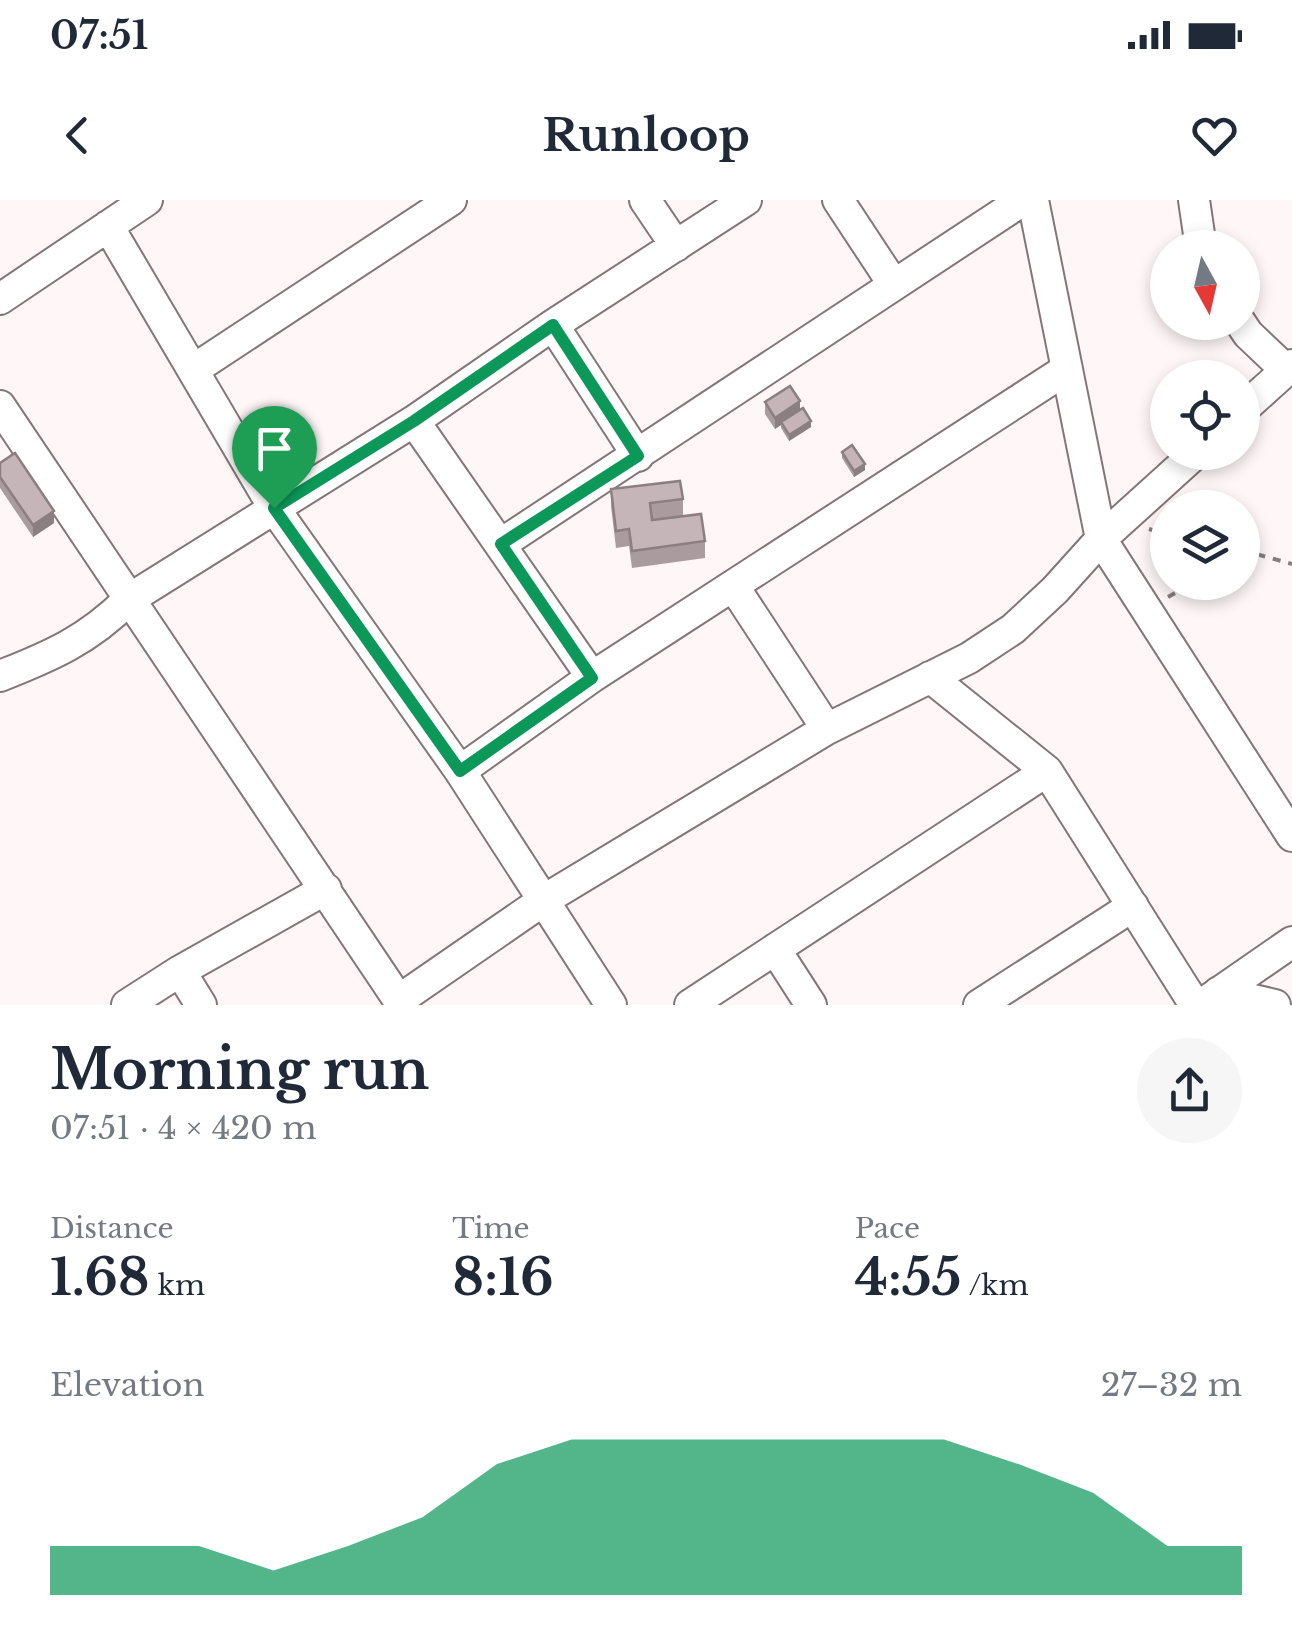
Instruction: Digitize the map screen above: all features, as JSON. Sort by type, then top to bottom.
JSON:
[{"type":"street","points":[[0,299],[147,200]]},
{"type":"street","points":[[193,370],[451,200]]},
{"type":"street","points":[[645,200],[676,246]]},
{"type":"street","points":[[0,676],[74,643],[106,622],[128,600],[414,421],[746,200]]},
{"type":"street","points":[[838,200],[894,286]]},
{"type":"street","points":[[501,544],[1023,200]]},
{"type":"street","points":[[1033,200],[1101,539],[1292,836]]},
{"type":"street","points":[[1194,200],[1198,230]]},
{"type":"street","points":[[108,226],[274,508],[460,771],[610,1005]]},
{"type":"street","points":[[553,325],[638,456]]},
{"type":"street","points":[[1255,340],[1289,368],[1260,394]]},
{"type":"street","points":[[460,771],[592,678],[1067,369]]},
{"type":"street","points":[[0,406],[401,1002],[544,900],[827,730],[969,658],[1013,629],[1101,539],[1176,470]]},
{"type":"street","points":[[414,421],[592,678]]},
{"type":"street","points":[[734,586],[827,730]]},
{"type":"street","points":[[930,678],[1047,772],[1133,906],[1205,1000],[1274,1005]]},
{"type":"street","points":[[690,1005],[1047,772]]},
{"type":"street","points":[[126,1005],[180,970],[326,889]]},
{"type":"street","points":[[991,1002],[1133,906]]},
{"type":"street","points":[[1205,1000],[1292,942]]},
{"type":"street","points":[[775,950],[811,1005]]},
{"type":"street","points":[[180,970],[201,1005]]},
{"type":"path","points":[[1140,525],[1150,529]]},
{"type":"path","points":[[1260,554],[1292,564]]},
{"type":"path","points":[[1146,609],[1162,600]]},
{"type":"building","points":[[790,386],[800,401],[775,418],[765,402]]},
{"type":"building","points":[[803,408],[811,421],[789,435],[781,422]]},
{"type":"building","points":[[852,445],[865,464],[854,471],[842,452]]},
{"type":"building","points":[[15,453],[54,511],[33,525],[0,477],[0,463]]},
{"type":"building","points":[[680,481],[683,499],[650,503],[652,520],[701,514],[705,541],[632,551],[629,529],[616,531],[611,489]]},
{"type":"route","points":[[553,325],[638,456],[501,544],[592,678],[460,771],[274,508],[414,421],[553,325]]}]
